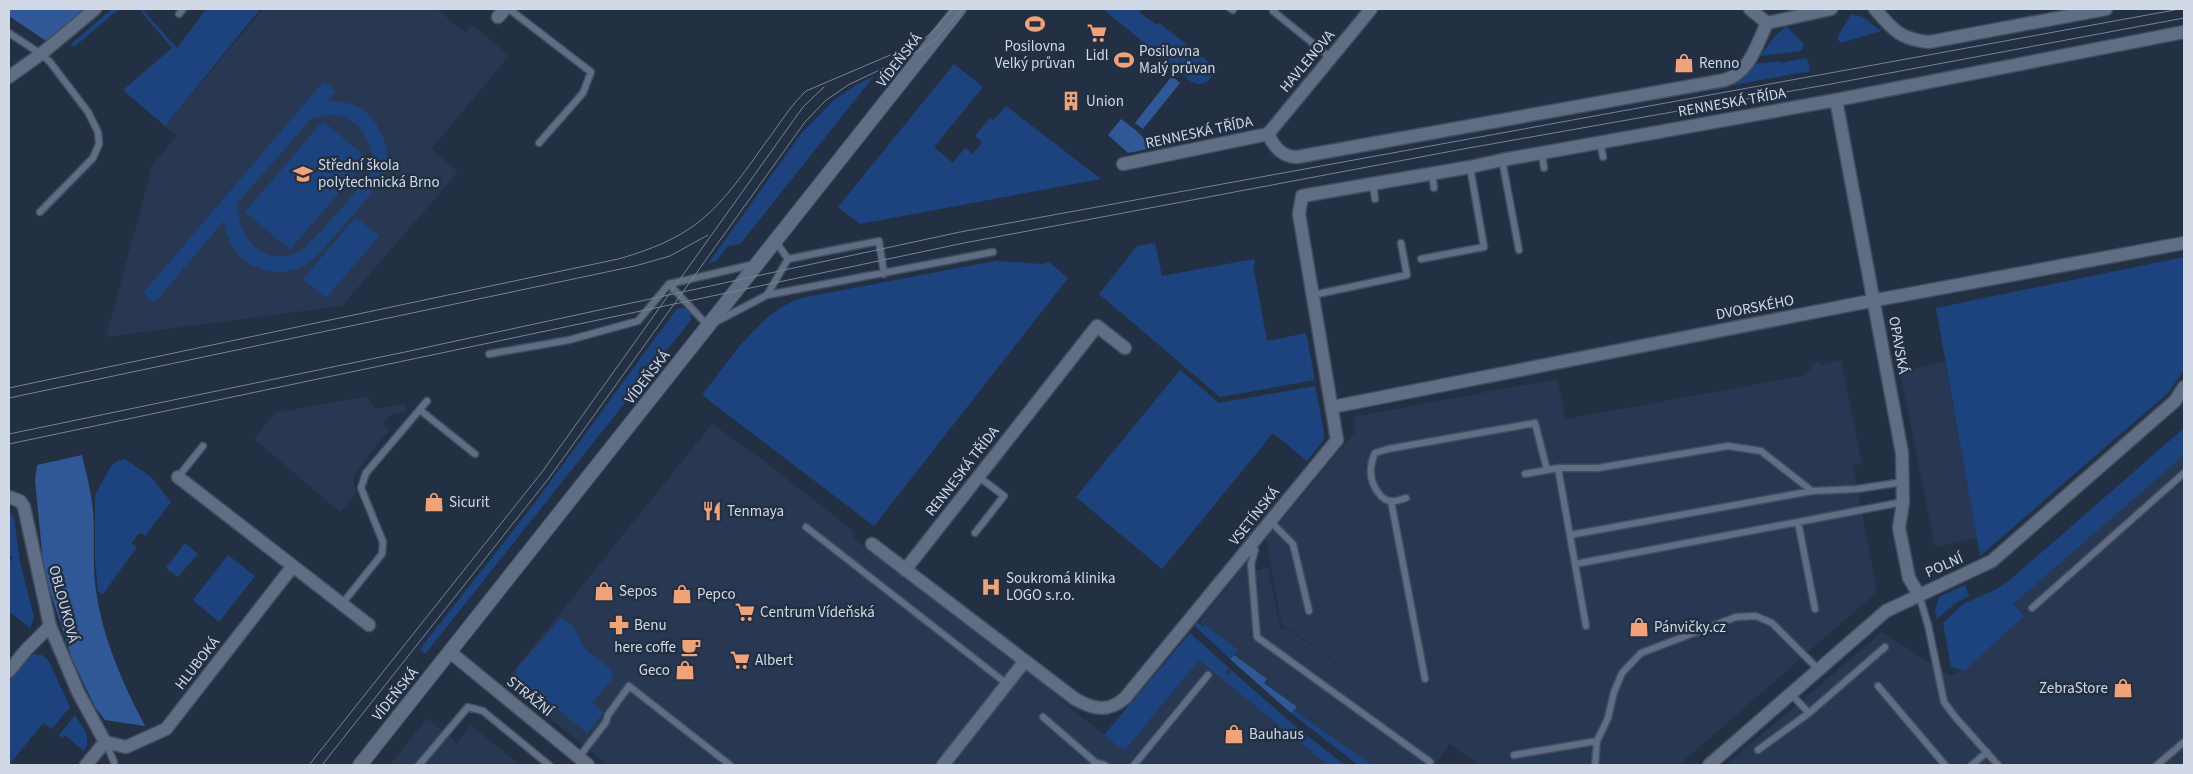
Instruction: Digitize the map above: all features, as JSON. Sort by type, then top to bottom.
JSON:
[{"type":"main road","name":"VÍDEŇSKÁ","points":[[360,765],[959,9]]},
{"type":"street","points":[[9,77],[41,54],[95,9]]},
{"type":"street","name":"HAVLENOVA","points":[[1268,134],[1371,9]]},
{"type":"street","points":[[1750,9],[1767,23],[1830,9]]},
{"type":"street","points":[[1875,9],[1895,32],[1912,40],[1929,42],[2106,9]]},
{"type":"street","name":"RENNESKÁ TŘÍDA","points":[[1123,164],[1268,134],[1285,156],[1297,157],[1725,80],[1737,75],[1745,68],[1767,23]]},
{"type":"street","name":"RENNESKÁ TŘÍDA","points":[[1299,214],[1302,196],[1836,100],[2184,32]]},
{"type":"street","name":"OPAVSKÁ","points":[[1836,100],[1902,452],[1903,502],[1898,528],[1909,578],[1919,595]]},
{"type":"street","name":"VSETÍNSKÁ","points":[[872,544],[1075,699],[1089,707],[1103,709],[1119,704],[1337,440],[1299,214]]},
{"type":"street","name":"DVORSKÉHO","points":[[1332,407],[1874,300],[2184,243]]},
{"type":"street","name":"RENNESKÁ TŘÍDA","points":[[906,570],[1097,326],[1125,348]]},
{"type":"street","name":"POLNÍ","points":[[1709,765],[1886,611],[1992,561],[2175,401],[2184,387]]},
{"type":"street","points":[[178,477],[368,625]]},
{"type":"street","name":"OBLOUKOVÁ","points":[[13,498],[24,507],[50,626],[78,692],[105,742]]},
{"type":"street","name":"HLUBOKÁ","points":[[105,742],[126,747],[166,728],[293,566]]},
{"type":"street","points":[[9,670],[50,626]]},
{"type":"street","name":"STRÁŽNÍ","points":[[450,652],[584,761]]},
{"type":"street","points":[[943,765],[1025,661]]},
{"type":"street","points":[[86,765],[105,742]]},
{"type":"lane","points":[[509,9],[591,72],[583,93],[539,143]]},
{"type":"lane","points":[[1275,9],[1273,11],[1331,58]]},
{"type":"lane","points":[[9,33],[50,62],[88,112],[98,132],[99,144],[93,158],[40,212]]},
{"type":"lane","points":[[1600,142],[1603,157]]},
{"type":"lane","points":[[1542,152],[1544,168]]},
{"type":"lane","points":[[1502,160],[1519,250]]},
{"type":"lane","points":[[1421,260],[1484,247],[1470,167]]},
{"type":"lane","points":[[1432,174],[1434,188]]},
{"type":"lane","points":[[1373,184],[1375,199]]},
{"type":"lane","points":[[767,296],[788,259],[878,240],[884,274]]},
{"type":"lane","points":[[776,241],[788,259]]},
{"type":"lane","points":[[1312,295],[1407,275],[1401,243]]},
{"type":"lane","points":[[668,284],[708,326],[767,296],[993,252]]},
{"type":"lane","points":[[489,354],[569,340],[638,320],[668,284],[758,264]]},
{"type":"lane","points":[[342,604],[382,554],[383,542],[361,488],[366,473],[427,401]]},
{"type":"lane","points":[[420,410],[475,454]]},
{"type":"lane","points":[[1406,498],[1391,501],[1385,500],[1374,488],[1370,476],[1370,464],[1375,453],[1388,448],[1535,423],[1547,470]]},
{"type":"lane","points":[[178,477],[202,446]]},
{"type":"lane","points":[[1525,474],[1558,468],[1598,468],[1728,446],[1761,451],[1812,491]]},
{"type":"lane","points":[[1558,468],[1586,626]]},
{"type":"lane","points":[[2032,608],[2184,473]]},
{"type":"lane","points":[[975,533],[1004,496],[979,477]]},
{"type":"lane","points":[[1570,535],[1812,491],[1857,489],[1903,482]]},
{"type":"lane","points":[[1391,501],[1425,679]]},
{"type":"lane","points":[[1575,564],[1903,502]]},
{"type":"lane","points":[[1270,521],[1293,544],[1309,611]]},
{"type":"lane","points":[[1798,522],[1815,609]]},
{"type":"lane","points":[[806,527],[1007,684]]},
{"type":"lane","points":[[1250,546],[1255,550],[1250,564],[1257,637],[1430,762]]},
{"type":"lane","points":[[1919,595],[1928,624],[1944,702],[1998,765]]},
{"type":"lane","points":[[1594,765],[1597,741],[1608,718],[1614,692],[1622,673],[1641,653],[1736,617],[1756,616],[1772,623],[1819,670]]},
{"type":"lane","points":[[1758,750],[1809,714],[1885,647]]},
{"type":"lane","points":[[1134,765],[1208,675]]},
{"type":"lane","points":[[584,761],[608,715],[629,686],[730,765]]},
{"type":"lane","points":[[1878,686],[1945,765]]},
{"type":"lane","points":[[1791,694],[1809,714]]},
{"type":"lane","points":[[419,765],[468,707],[483,711],[549,765]]},
{"type":"lane","points":[[1043,716],[1094,764],[1105,765]]},
{"type":"lane","points":[[1514,755],[1597,741]]},
{"type":"lane","points":[[105,742],[114,765]]},
{"type":"lane","points":[[2157,765],[2184,742]]},
{"type":"lane","points":[[1972,765],[1987,752]]},
{"type":"shaded area","points":[[9,9],[88,9],[49,43],[9,16]]},
{"type":"shaded area","points":[[112,9],[119,9],[74,47],[71,44]]},
{"type":"shaded area","points":[[139,9],[142,9],[177,48],[206,9],[260,9],[165,126],[123,90],[172,48]]},
{"type":"shaded area","name":"Střední škola polytechnická Brno","points":[[263,9],[437,9],[465,33],[472,24],[509,56],[431,149],[458,172],[342,306],[106,337],[151,171],[149,169],[177,136],[165,126]]},
{"type":"shaded area","points":[[1103,9],[1141,9],[1140,13],[1157,25],[1159,23],[1218,69],[1206,83],[1198,84],[1192,82]]},
{"type":"shaded area","points":[[1851,14],[1863,17],[1881,31],[1841,43],[1838,40],[1838,36]]},
{"type":"shaded area","points":[[1786,26],[1803,43],[1803,49],[1760,56],[1775,36]]},
{"type":"shaded area","points":[[1804,58],[1808,60],[1810,71],[1542,120],[1542,116],[1737,80],[1755,64],[1781,61],[1781,63]]},
{"type":"shaded area","points":[[954,64],[983,87],[934,147],[953,163],[965,148],[973,154],[982,142],[975,136],[990,118],[993,121],[1006,106],[1101,179],[860,224],[838,207]]},
{"type":"shaded area","points":[[874,76],[740,244],[728,246],[717,260],[708,264],[801,134],[834,100]]},
{"type":"shaded area","points":[[1172,76],[1180,83],[1143,129],[1135,123]]},
{"type":"shaded area","points":[[324,81],[335,91],[327,101],[343,102],[356,106],[373,120],[383,137],[386,147],[386,167],[366,200],[316,257],[302,267],[287,271],[272,272],[258,268],[246,261],[235,251],[228,237],[224,221],[154,303],[143,293]],"holes":[[[331,115],[350,120],[365,135],[371,148],[372,158],[368,175],[352,196],[305,248],[291,254],[278,256],[267,254],[256,248],[248,240],[242,229],[238,202],[311,119]]]},
{"type":"shaded area","points":[[1121,119],[1142,136],[1148,149],[1128,153],[1108,135]]},
{"type":"shaded area","points":[[323,121],[368,159],[290,250],[245,212]]},
{"type":"shaded area","points":[[356,217],[379,236],[326,298],[303,279]]},
{"type":"shaded area","points":[[1155,243],[1162,276],[1254,259],[1255,264],[1253,265],[1267,341],[1306,333],[1315,380],[1220,397],[1099,294],[1137,246]]},
{"type":"shaded area","points":[[2184,257],[2184,369],[2169,392],[1980,556],[1936,308]]},
{"type":"shaded area","points":[[995,261],[1042,264],[1049,262],[1068,278],[874,526],[702,395],[746,339],[758,326],[785,305],[801,298]]},
{"type":"shaded area","points":[[682,307],[690,311],[691,320],[425,654],[420,649],[537,500],[675,311]]},
{"type":"shaded area","points":[[1841,360],[1862,464],[1853,466],[1877,592],[1679,765],[1480,765],[1281,623],[1266,539],[1355,432],[1353,417],[1557,379],[1566,419],[1807,375],[1808,371],[1812,369],[1811,364],[1820,362],[1821,365]]},
{"type":"shaded area","points":[[1945,362],[1977,538],[1935,547],[1900,371]]},
{"type":"shaded area","points":[[1180,370],[1219,403],[1315,386],[1324,432],[1323,441],[1307,461],[1273,433],[1162,569],[1076,497]]},
{"type":"shaded area","points":[[368,396],[374,409],[405,404],[406,412],[390,415],[383,424],[389,430],[354,475],[356,494],[340,512],[254,439],[275,413]]},
{"type":"shaded area","points":[[712,424],[759,457],[856,533],[853,538],[1059,696],[1063,702],[1124,750],[1208,649],[1297,728],[1345,765],[608,765],[505,682]]},
{"type":"shaded area","points":[[2184,428],[2184,455],[2013,604],[2024,616],[1966,671],[1951,667],[1943,623],[1963,604],[1997,589],[2010,580]]},
{"type":"shaded area","points":[[2184,432],[2184,765],[1726,765],[1882,632],[1950,676],[1967,667],[1952,648]]},
{"type":"shaded area","points":[[82,455],[93,508],[94,567],[99,609],[115,661],[145,726],[105,720],[95,707],[72,659],[44,572],[35,480],[37,465]]},
{"type":"shaded area","points":[[125,459],[151,477],[171,502],[145,536],[141,533],[137,535],[131,544],[137,547],[103,594],[98,591],[95,559],[95,495],[111,466],[117,461]]},
{"type":"shaded area","points":[[9,511],[14,518],[20,562],[34,617],[30,628],[9,611],[9,562],[13,557],[9,554]]},
{"type":"shaded area","points":[[185,543],[198,554],[178,577],[166,568]]},
{"type":"shaded area","points":[[228,555],[255,576],[219,622],[193,600]]},
{"type":"shaded area","points":[[1247,562],[1257,570],[1268,568],[1281,631],[1285,627],[1450,744],[1435,765],[1372,765],[1294,710],[1296,706],[1264,683],[1266,679],[1234,655],[1237,650],[1199,622]]},
{"type":"shaded area","points":[[1965,585],[1969,596],[1957,602],[1937,619],[1935,611],[1939,597]]},
{"type":"shaded area","points":[[560,619],[570,623],[576,630],[585,648],[611,669],[613,678],[592,703],[604,712],[587,733],[515,675],[518,667]]},
{"type":"shaded area","points":[[1194,620],[1204,627],[1205,625],[1238,650],[1230,659],[1195,626]]},
{"type":"shaded area","points":[[1190,633],[1229,668],[1225,673],[1228,675],[1232,671],[1297,728],[1345,765],[1328,765],[1199,660],[1124,751],[1104,735]]},
{"type":"shaded area","points":[[34,654],[42,655],[48,660],[70,707],[52,729],[43,723],[9,765],[9,681],[27,658]]},
{"type":"shaded area","points":[[1234,655],[1267,679],[1264,683],[1297,707],[1291,713],[1230,659]]},
{"type":"shaded area","points":[[1294,710],[1372,765],[1358,765],[1291,713]]},
{"type":"shaded area","points":[[75,715],[87,737],[84,751],[65,735],[62,738],[59,735]]},
{"type":"shaded area","points":[[427,718],[457,743],[471,725],[520,765],[390,765]]},
{"type":"tram line","points":[[9,388],[618,259],[646,250],[669,240],[705,217],[735,185],[790,109],[806,91],[916,44],[929,35],[953,9]]},
{"type":"tram line","points":[[322,765],[549,478],[805,122],[825,101],[848,85],[911,55],[934,41],[963,9]]},
{"type":"tram line","points":[[9,434],[405,352],[960,232],[2180,9]]},
{"type":"tram line","points":[[9,444],[964,243],[1463,149],[1831,84],[2184,18]]},
{"type":"tram line","points":[[309,765],[542,472],[803,107],[824,87]]},
{"type":"tram line","points":[[9,398],[635,266],[670,256],[708,235]]},
{"type":"place","name":"Posilovna Velký průvan","points":[[1035,24]]},
{"type":"place","name":"Lidl","points":[[1097,33]]},
{"type":"place","name":"Posilovna Malý průvan","points":[[1124,60]]},
{"type":"place","name":"Renno","points":[[1684,63]]},
{"type":"place","name":"Union","points":[[1071,101]]},
{"type":"place","name":"Střední škola polytechnická Brno","points":[[303,174]]},
{"type":"place","name":"Sicurit","points":[[434,502]]},
{"type":"place","name":"Tenmaya","points":[[712,511]]},
{"type":"place","name":"Soukromá klinika LOGO s.r.o.","points":[[991,587]]},
{"type":"place","name":"Sepos","points":[[604,591]]},
{"type":"place","name":"Pepco","points":[[682,594]]},
{"type":"place","name":"Centrum Vídeňská","points":[[745,612]]},
{"type":"place","name":"Benu","points":[[619,625]]},
{"type":"place","name":"Pánvičky.cz","points":[[1639,627]]},
{"type":"place","name":"here coffe","points":[[691,647]]},
{"type":"place","name":"Albert","points":[[740,660]]},
{"type":"place","name":"Geco","points":[[685,670]]},
{"type":"place","name":"ZebraStore","points":[[2123,688]]},
{"type":"place","name":"Bauhaus","points":[[1234,734]]}]
